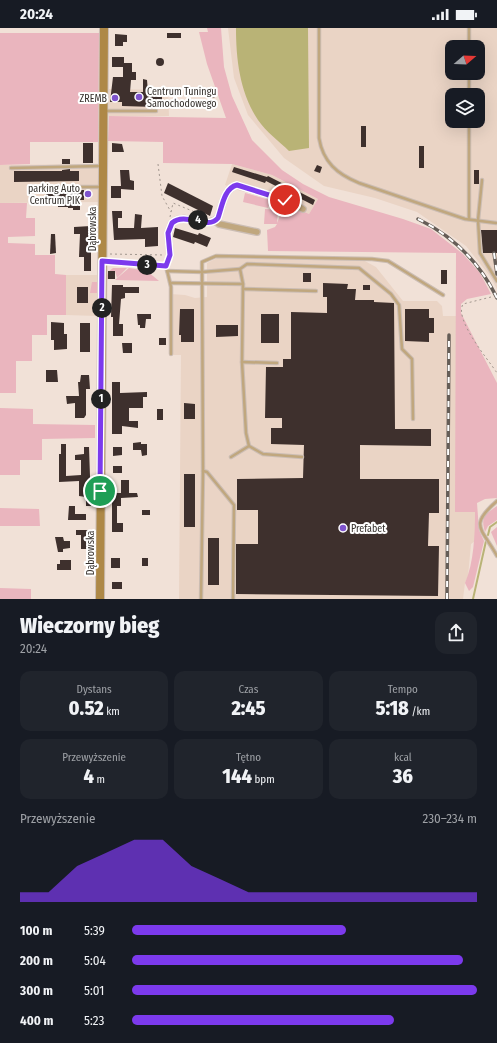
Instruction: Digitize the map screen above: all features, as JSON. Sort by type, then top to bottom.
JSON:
[{"type":"street","name":"Dąbrowska","points":[[100,599],[104,28]]},
{"type":"street","points":[[215,221],[218,218],[228,189],[237,185],[285,200],[303,209]]},
{"type":"street","points":[[170,255],[168,233],[173,222],[182,218],[208,222],[215,221],[219,224],[258,232]]},
{"type":"lane","points":[[318,28],[319,138],[320,148],[327,161],[343,176],[359,183],[469,219],[496,223]]},
{"type":"lane","points":[[469,28],[469,40]]},
{"type":"lane","points":[[103,111],[156,111]]},
{"type":"lane","points":[[469,128],[469,219]]},
{"type":"lane","points":[[11,168],[103,166]]},
{"type":"lane","points":[[482,180],[478,220],[480,254],[497,281]]},
{"type":"lane","points":[[46,187],[103,187]]},
{"type":"lane","points":[[170,255],[166,266],[171,283],[172,354]]},
{"type":"lane","points":[[202,599],[202,262],[216,256],[372,259],[388,261],[443,295]]},
{"type":"lane","points":[[102,261],[166,266]]},
{"type":"lane","points":[[167,271],[202,272],[240,269],[247,264],[359,268],[391,294],[399,305],[402,349],[412,359],[413,419]]},
{"type":"lane","points":[[240,269],[243,284],[242,362],[246,433],[249,446],[263,454],[302,456]]},
{"type":"lane","points":[[171,283],[243,284]]},
{"type":"lane","points":[[243,289],[316,291]]},
{"type":"lane","points":[[242,362],[277,363]]},
{"type":"lane","points":[[231,457],[249,446]]},
{"type":"lane","points":[[203,471],[207,472],[234,505],[233,599]]},
{"type":"lane","points":[[497,501],[482,515],[480,523],[482,531],[497,556]]},
{"type":"path","points":[[158,164],[162,196],[171,212]]},
{"type":"path","points":[[173,222],[170,217],[173,203],[202,215]]},
{"type":"path","points":[[106,251],[110,255],[170,255]]},
{"type":"path","points":[[491,297],[463,304],[461,313],[470,334],[497,373]]},
{"type":"shaded area","points":[[207,28],[221,28],[224,67],[232,96],[252,140],[282,170],[303,184],[329,197],[431,229],[463,254],[480,273],[491,294],[467,299],[461,304],[461,313],[497,383],[497,498],[485,499],[477,503],[479,530],[484,541],[473,587],[469,591],[465,583],[472,557],[475,512],[455,512],[456,253],[268,251],[267,230],[275,227],[277,224],[264,224],[265,209],[278,210],[277,223],[285,203],[309,214],[318,199],[272,175],[232,164],[163,163],[163,142],[108,141],[109,116],[226,118],[207,64],[199,32],[208,32]]},
{"type":"shaded area","points":[[228,28],[497,28],[497,289],[489,275],[466,246],[417,212],[375,198],[324,186],[284,158],[248,115],[234,78]]},
{"type":"shaded area","points":[[236,28],[308,28],[309,148],[289,151],[258,120],[247,99],[240,76]]},
{"type":"shaded area","points":[[0,33],[99,33],[98,142],[30,142],[30,164],[0,165]]},
{"type":"shaded area","points":[[109,89],[168,90],[169,116],[109,116]]},
{"type":"shaded area","points":[[99,164],[99,202],[0,203],[0,165]]},
{"type":"shaded area","points":[[232,164],[272,175],[318,199],[309,214],[285,203],[234,189],[225,185]]},
{"type":"shaded area","points":[[245,193],[270,200],[268,208],[243,202]]},
{"type":"shaded area","points":[[0,203],[27,203],[26,218],[35,218],[35,236],[8,237],[8,243],[35,244],[35,255],[55,255],[55,274],[66,275],[66,315],[47,315],[47,335],[32,335],[32,361],[16,361],[16,393],[0,393]]},
{"type":"shaded area","points":[[217,258],[363,260],[376,267],[403,301],[437,301],[442,306],[443,316],[457,316],[456,512],[475,511],[475,541],[471,544],[468,576],[465,583],[463,599],[179,599],[181,355],[170,355],[170,294],[185,295],[195,298],[207,297],[207,263]]},
{"type":"shaded area","points":[[113,268],[127,268],[117,278],[115,271],[109,271]]},
{"type":"shaded area","points":[[129,268],[147,271],[159,281],[115,280]]},
{"type":"shaded area","points":[[109,271],[108,279],[106,279],[108,272]]},
{"type":"shaded area","points":[[66,275],[97,275],[97,316],[66,315]]},
{"type":"shaded area","points":[[92,282],[97,282],[97,293],[90,293]]},
{"type":"shaded area","points":[[0,408],[33,409],[33,424],[95,425],[95,438],[42,439],[42,460],[20,460],[20,475],[0,475]]},
{"type":"shaded area","points":[[497,506],[497,520],[488,526],[485,532],[483,522],[485,516]]},
{"type":"shaded area","points":[[0,508],[39,509],[40,526],[0,526]]},
{"type":"shaded area","points":[[497,527],[497,546],[491,532]]},
{"type":"shaded area","points":[[0,588],[31,589],[31,599],[0,599]]},
{"type":"building","points":[[167,33],[181,33],[181,38],[167,38]]},
{"type":"building","points":[[115,34],[127,35],[127,42],[123,42],[123,46],[115,46]]},
{"type":"building","points":[[112,57],[124,57],[124,63],[132,63],[132,72],[136,72],[136,80],[131,80],[130,92],[143,92],[143,79],[147,80],[148,92],[156,92],[156,96],[162,96],[162,104],[155,104],[155,107],[122,106],[122,102],[110,102],[113,77],[123,77],[123,67],[112,67]]},
{"type":"building","points":[[158,58],[162,58],[164,62],[162,66],[158,66],[156,64],[156,60]]},
{"type":"building","points":[[213,91],[216,94],[213,97],[210,94]]},
{"type":"building","points":[[361,126],[366,126],[366,147],[361,147]]},
{"type":"building","points":[[83,143],[93,143],[93,163],[83,163]]},
{"type":"building","points":[[112,143],[122,144],[124,152],[112,152]]},
{"type":"building","points":[[419,146],[424,146],[424,168],[419,168]]},
{"type":"building","points":[[62,159],[70,159],[70,164],[62,164]]},
{"type":"building","points":[[317,165],[322,167],[320,173],[314,171]]},
{"type":"building","points":[[234,167],[267,177],[268,176],[315,200],[313,205],[266,181],[265,183],[232,172]]},
{"type":"building","points":[[70,169],[70,171],[79,171],[79,181],[14,182],[14,171],[62,171]]},
{"type":"building","points":[[120,170],[129,170],[130,180],[134,181],[134,190],[121,189],[121,198],[111,198],[111,186],[121,186]]},
{"type":"building","points":[[474,170],[479,170],[479,184],[474,184]]},
{"type":"building","points":[[168,183],[213,206],[210,216],[164,193]]},
{"type":"building","points":[[77,190],[84,190],[84,200],[80,200],[80,210],[73,210],[73,208],[68,207],[58,207],[58,200],[46,200],[46,192],[77,192]]},
{"type":"building","points":[[112,211],[122,211],[122,218],[118,218],[118,228],[134,228],[135,214],[142,215],[141,228],[158,227],[158,246],[145,247],[145,239],[114,240]]},
{"type":"building","points":[[91,226],[91,271],[84,271],[84,257],[79,257],[80,234],[74,234],[74,227]]},
{"type":"building","points":[[175,228],[198,235],[199,233],[211,238],[207,247],[195,242],[194,244],[173,237]]},
{"type":"building","points":[[481,230],[497,230],[497,253],[483,253]]},
{"type":"building","points":[[51,234],[55,234],[56,253],[50,254]]},
{"type":"building","points":[[441,270],[447,270],[447,284],[441,284]]},
{"type":"building","points":[[108,271],[115,271],[115,279],[108,279]]},
{"type":"building","points":[[303,273],[311,273],[311,282],[303,282]]},
{"type":"building","points":[[323,283],[348,284],[347,289],[356,289],[355,300],[374,300],[374,302],[394,303],[395,429],[431,429],[431,446],[360,445],[360,479],[439,479],[439,513],[429,513],[428,546],[439,546],[438,596],[236,594],[236,544],[258,544],[258,510],[237,510],[237,479],[303,478],[304,445],[271,444],[271,428],[282,428],[282,418],[265,418],[266,367],[283,367],[283,359],[291,359],[291,312],[327,313],[327,297],[323,297]]},
{"type":"building","points":[[112,285],[139,287],[139,293],[125,293],[125,298],[121,299],[119,324],[123,324],[123,336],[113,336],[113,317],[111,317]]},
{"type":"building","points":[[363,285],[370,285],[370,290],[363,290]]},
{"type":"building","points":[[77,287],[88,287],[88,303],[77,303]]},
{"type":"building","points":[[180,309],[194,309],[194,342],[181,342],[181,335],[179,335]]},
{"type":"building","points":[[405,309],[429,309],[429,318],[434,318],[434,333],[429,333],[429,342],[405,341]]},
{"type":"building","points":[[137,314],[151,314],[151,319],[146,319],[145,328],[140,328],[140,325],[138,325]]},
{"type":"building","points":[[261,314],[279,314],[279,343],[261,343]]},
{"type":"building","points":[[51,322],[64,323],[64,334],[67,334],[67,349],[54,350],[54,340],[51,340]]},
{"type":"building","points":[[80,323],[90,323],[90,352],[80,352]]},
{"type":"building","points":[[216,325],[238,325],[238,336],[216,337]]},
{"type":"building","points":[[159,338],[166,338],[166,345],[159,345]]},
{"type":"building","points":[[122,343],[132,343],[132,353],[123,353]]},
{"type":"building","points":[[46,370],[57,370],[58,382],[46,382]]},
{"type":"building","points":[[81,375],[89,375],[90,389],[86,389],[86,415],[84,418],[75,418],[75,403],[67,404],[66,396],[79,396],[78,382],[80,382]]},
{"type":"building","points":[[112,382],[120,382],[120,393],[147,392],[147,397],[143,397],[143,408],[129,408],[129,421],[138,421],[138,428],[122,426],[122,434],[112,434]]},
{"type":"building","points":[[184,403],[195,404],[195,419],[184,419]]},
{"type":"building","points":[[157,409],[163,409],[163,420],[157,420]]},
{"type":"building","points":[[141,442],[141,444],[147,444],[147,455],[142,456],[141,450],[133,450],[133,443]]},
{"type":"building","points":[[61,444],[66,444],[66,476],[81,475],[81,460],[75,460],[75,455],[84,454],[84,447],[89,447],[91,506],[86,506],[86,497],[79,496],[79,481],[59,482],[59,454],[61,454]]},
{"type":"building","points":[[113,447],[122,447],[122,455],[113,456]]},
{"type":"building","points":[[113,466],[122,466],[122,473],[113,473]]},
{"type":"building","points":[[184,474],[195,474],[195,527],[184,527]]},
{"type":"building","points":[[121,480],[129,480],[129,493],[137,493],[138,497],[121,498],[121,506],[117,506],[117,523],[123,523],[123,532],[112,532],[112,493],[121,493]]},
{"type":"building","points":[[69,506],[75,506],[75,514],[86,514],[86,520],[68,520]]},
{"type":"building","points":[[142,510],[150,510],[150,515],[142,515]]},
{"type":"building","points":[[76,530],[90,530],[90,549],[81,549],[81,535],[76,535]]},
{"type":"building","points":[[55,537],[63,537],[64,541],[70,541],[70,548],[63,549],[63,552],[58,552]]},
{"type":"building","points":[[208,538],[219,538],[219,585],[208,585]]},
{"type":"building","points":[[111,558],[120,558],[120,568],[111,568]]},
{"type":"building","points":[[142,558],[148,558],[148,566],[142,566]]},
{"type":"building","points":[[60,560],[71,560],[71,570],[57,570],[57,564],[60,564]]},
{"type":"building","points":[[112,582],[122,582],[122,589],[112,589]]},
{"type":"waterway","points":[[488,535],[490,527],[497,522]]},
{"type":"waterway","points":[[473,599],[486,541]]},
{"type":"railway","points":[[418,219],[454,242],[474,262],[497,298]]},
{"type":"railway","points":[[494,253],[497,274]]},
{"type":"railway","points":[[447,599],[449,335]]},
{"type":"place","name":"Centrum Tuningu Samochodowego","points":[[139,97]]},
{"type":"place","name":"ZREMB","points":[[115,98]]},
{"type":"place","name":"parking Auto Centrum PIK","points":[[88,194]]},
{"type":"place","name":"Prefabet","points":[[343,528]]},
{"type":"route","points":[[100,491],[102,261],[166,266],[170,255],[168,233],[172,223],[182,218],[208,222],[215,221],[218,218],[228,189],[233,186],[237,185],[285,200]]}]
